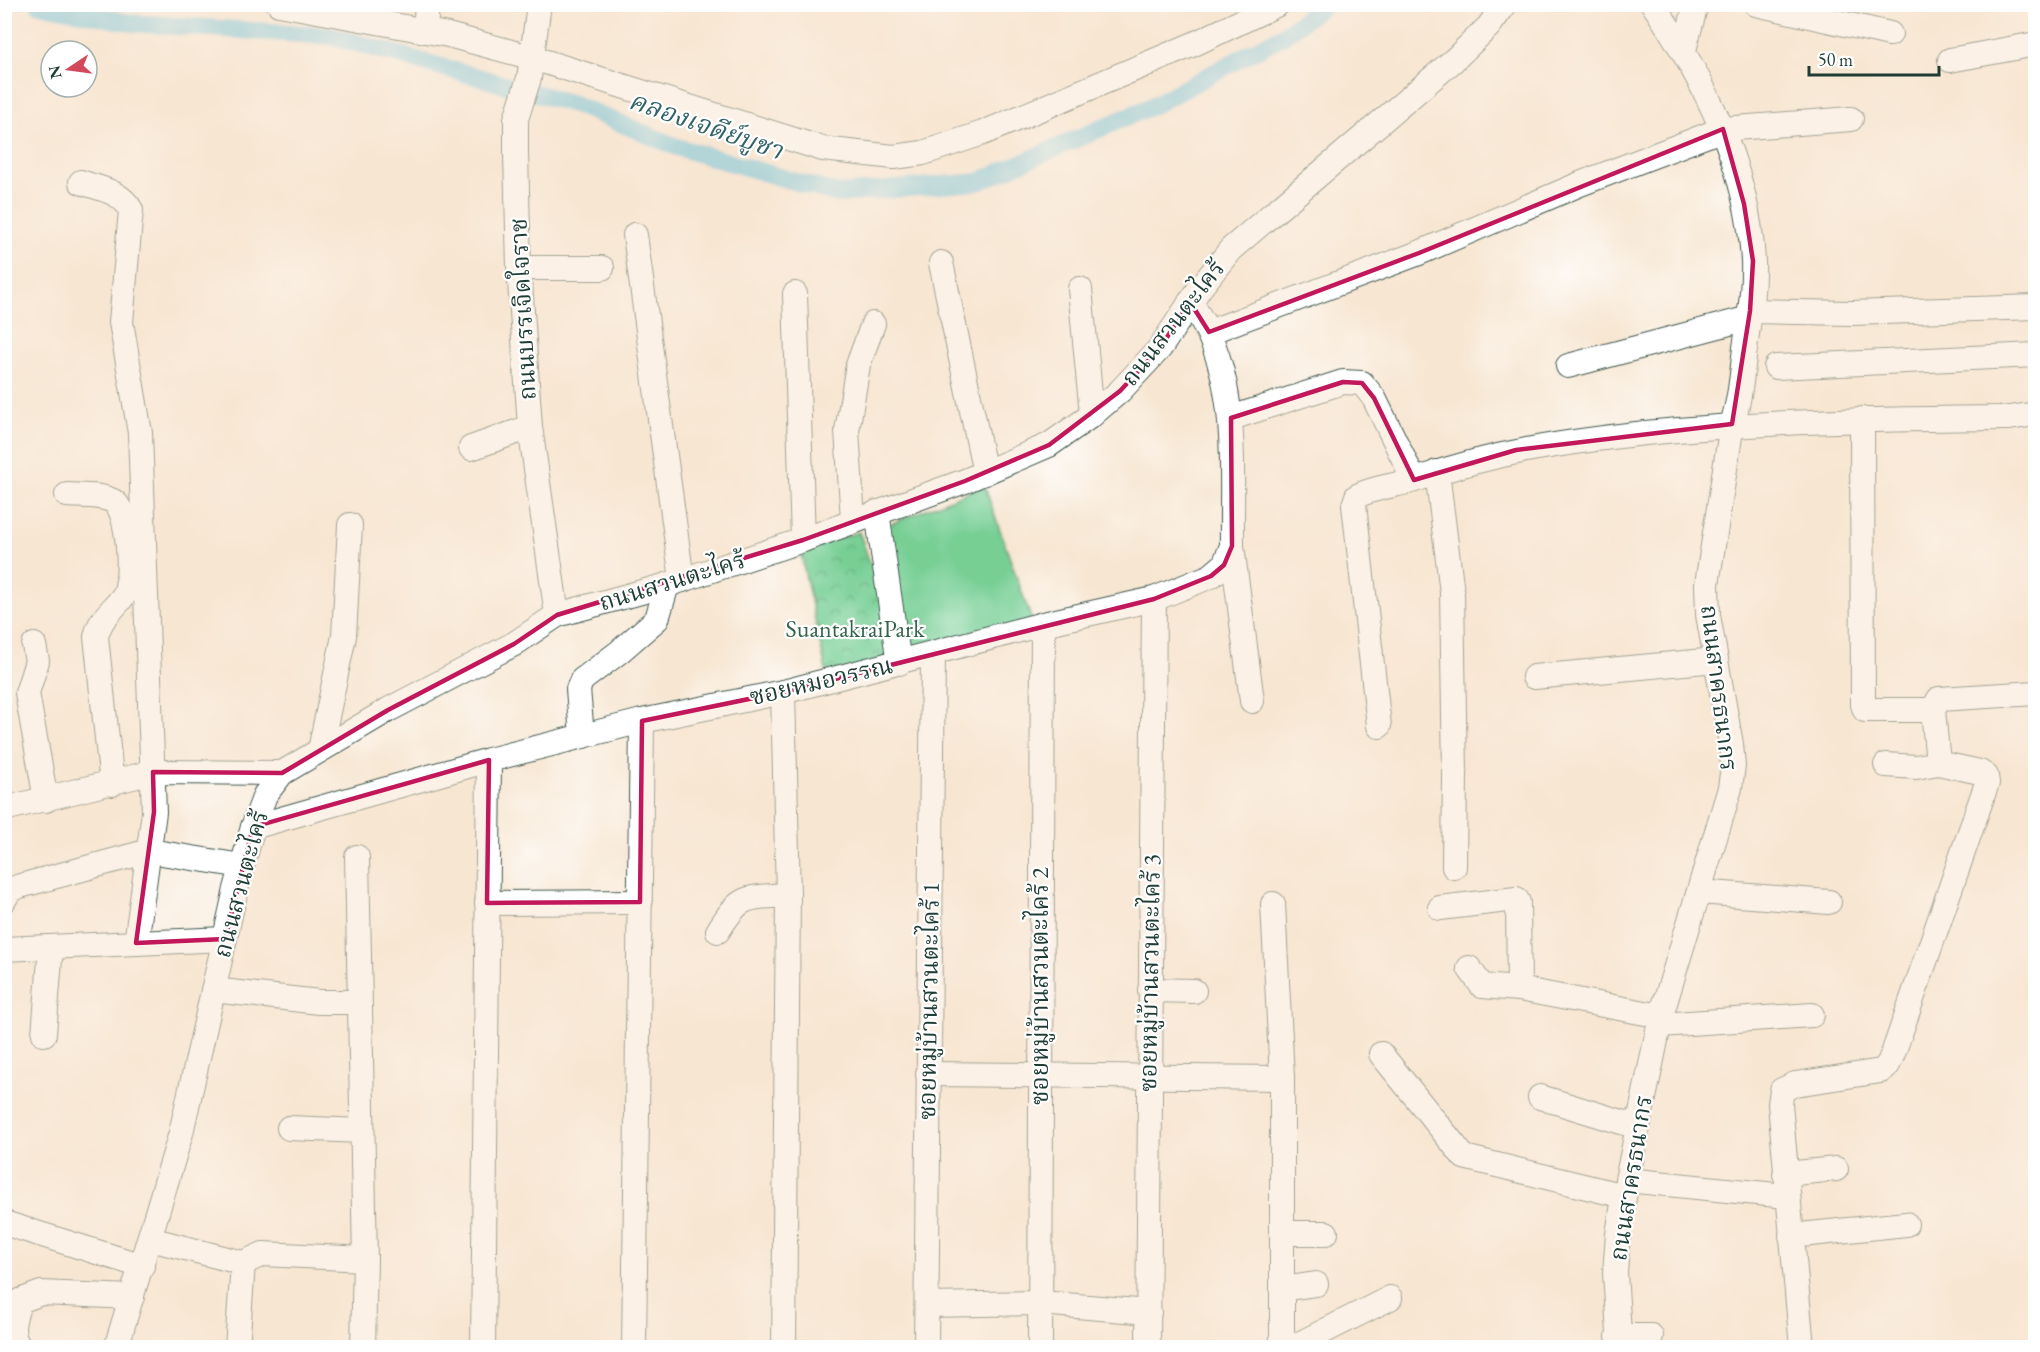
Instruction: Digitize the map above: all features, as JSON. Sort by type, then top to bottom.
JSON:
[{"type":"street","points":[[279,4],[425,31],[529,68],[823,149],[894,157],[923,153],[983,133],[1194,44],[1278,4]]},
{"type":"street","points":[[425,31],[427,4]]},
{"type":"street","name":"ถนนบรรเจิดใจราช","points":[[539,4],[529,68],[516,119],[519,268],[530,427],[557,615]]},
{"type":"street","name":"ถนนสวนตะไคร้","points":[[116,1347],[181,1133],[253,827],[265,795],[282,773],[388,710],[514,644],[557,615],[674,582],[803,540],[984,473],[1049,445],[1092,416],[1120,391],[1160,348],[1190,302],[1231,249],[1454,60],[1489,26],[1505,4]]},
{"type":"street","name":"ถนนสาครธนากร","points":[[1619,1342],[1615,1273],[1625,1188],[1660,1020],[1730,788],[1733,766],[1708,615],[1707,584],[1732,424],[1737,407],[1750,315],[1753,261],[1746,215],[1723,129],[1684,50],[1653,4]]},
{"type":"street","points":[[1684,50],[1696,4]]},
{"type":"street","points":[[1756,4],[1890,34]]},
{"type":"street","points":[[1950,60],[2036,44]]},
{"type":"street","points":[[1209,332],[1419,254],[1580,184],[1723,129],[1851,119]]},
{"type":"street","points":[[81,182],[117,194],[126,201],[130,210],[121,322],[140,433],[136,557],[153,772],[154,812],[136,943]]},
{"type":"street","points":[[582,736],[578,689],[582,680],[619,652],[657,618],[674,582],[635,235]]},
{"type":"street","points":[[941,263],[984,473]]},
{"type":"street","points":[[519,268],[602,268]]},
{"type":"street","points":[[1080,289],[1092,416]]},
{"type":"street","points":[[795,294],[803,540]]},
{"type":"street","points":[[1190,302],[1209,332],[1231,418],[1232,546],[1252,701]]},
{"type":"street","points":[[1568,366],[1750,315],[2036,307]]},
{"type":"street","points":[[854,520],[847,430],[858,365],[873,324]]},
{"type":"street","points":[[1776,368],[2036,355]]},
{"type":"street","points":[[1231,418],[1344,382],[1362,383],[1374,398],[1414,480]]},
{"type":"street","points":[[1379,726],[1354,505],[1357,496],[1369,490],[1414,480],[1516,450],[1558,442],[1732,424],[1862,419],[2009,418],[2036,414]]},
{"type":"street","points":[[1862,419],[1863,705],[1865,710],[1872,711],[1933,710]]},
{"type":"street","points":[[471,447],[530,427]]},
{"type":"street","points":[[1437,472],[1452,592],[1454,867]]},
{"type":"street","points":[[67,495],[103,497],[115,502],[122,513],[136,557],[129,573],[125,594],[99,624],[96,637],[112,784]]},
{"type":"street","points":[[877,512],[899,663]]},
{"type":"street","points":[[320,750],[344,636],[350,525]]},
{"type":"street","name":"ซอยหมอวรรณ","points":[[253,827],[582,736],[642,721],[783,692],[933,655],[1043,624],[1154,599],[1211,576],[1224,565],[1232,546]]},
{"type":"street","name":"ซอยหมู่บ้านสวนตะไคร้ 3","points":[[1148,1347],[1154,599]]},
{"type":"street","name":"ซอยหมู่บ้านสวนตะไคร้ 2","points":[[1040,1347],[1039,1076],[1043,624]]},
{"type":"street","points":[[34,645],[37,661],[27,693],[46,800]]},
{"type":"street","name":"ซอยหมู่บ้านสวนตะไคร้ 1","points":[[926,1347],[933,655]]},
{"type":"street","points":[[1534,677],[1716,660]]},
{"type":"street","points":[[783,692],[788,895],[784,1347]]},
{"type":"street","points":[[1938,763],[1933,710],[1939,699],[2036,693]]},
{"type":"street","points":[[634,1347],[642,721]]},
{"type":"street","points":[[483,1347],[489,760]]},
{"type":"street","points":[[1802,1347],[1786,1185],[1780,1104],[1782,1090],[1795,1084],[1881,1071],[1888,1065],[1987,783],[1986,776],[1980,772],[1938,763],[1916,767],[1886,765]]},
{"type":"street","points":[[4,809],[153,772],[282,773]]},
{"type":"street","points":[[4,900],[10,890],[20,886],[149,851],[242,866]]},
{"type":"street","points":[[357,856],[365,1260],[363,1347]]},
{"type":"street","points":[[1699,892],[1829,902]]},
{"type":"street","points":[[718,931],[740,901],[788,895]]},
{"type":"street","points":[[1440,908],[1516,899],[1518,902],[1519,989]]},
{"type":"street","points":[[487,903],[640,902]]},
{"type":"street","points":[[1274,904],[1282,1078],[1282,1347]]},
{"type":"street","points":[[4,949],[225,939]]},
{"type":"street","points":[[44,1034],[51,947]]},
{"type":"street","points":[[1468,968],[1482,986],[1519,989],[1660,1020],[1812,1015]]},
{"type":"street","points":[[213,990],[319,1002],[359,1002]]},
{"type":"street","points":[[1150,990],[1194,991]]},
{"type":"street","points":[[1381,1054],[1464,1157],[1625,1188],[1786,1185],[1836,1169]]},
{"type":"street","points":[[928,1074],[1282,1078]]},
{"type":"street","points":[[1540,1097],[1638,1127]]},
{"type":"street","points":[[289,1128],[362,1131]]},
{"type":"street","points":[[4,1223],[142,1266]]},
{"type":"street","points":[[1791,1236],[1906,1224]]},
{"type":"street","points":[[1282,1233],[1326,1233]]},
{"type":"street","points":[[150,1239],[243,1263],[263,1254],[365,1260]]},
{"type":"street","points":[[237,1347],[243,1263]]},
{"type":"street","points":[[1282,1289],[1316,1284]]},
{"type":"street","points":[[20,1347],[12,1331],[14,1318],[20,1301],[29,1296],[41,1293],[132,1297]]},
{"type":"street","points":[[1291,1347],[1390,1298]]},
{"type":"street","points":[[927,1305],[1040,1304],[1149,1312]]},
{"type":"street","points":[[1619,1342],[1651,1336]]},
{"type":"highlighted area","points":[[1723,129],[1744,204],[1753,261],[1750,311],[1732,424],[1516,450],[1414,480],[1374,398],[1362,383],[1343,382],[1231,418],[1232,546],[1224,565],[1211,576],[1154,599],[783,692],[642,721],[640,902],[487,903],[489,760],[253,827],[225,939],[136,943],[154,812],[153,772],[282,773],[388,710],[514,644],[557,615],[803,540],[965,481],[1049,445],[1120,391],[1160,348],[1190,302],[1209,332],[1419,253]]},
{"type":"green space","points":[[984,485],[1033,624],[904,657],[886,526]]},
{"type":"green space","name":"SuantakraiPark","points":[[859,532],[904,657],[827,675],[800,550]]},
{"type":"waterway","name":"คลองเจดีย์บูชา","points":[[39,4],[131,23],[331,36],[574,104],[677,147],[838,194],[978,182],[1152,106],[1284,35],[1325,4]]}]
